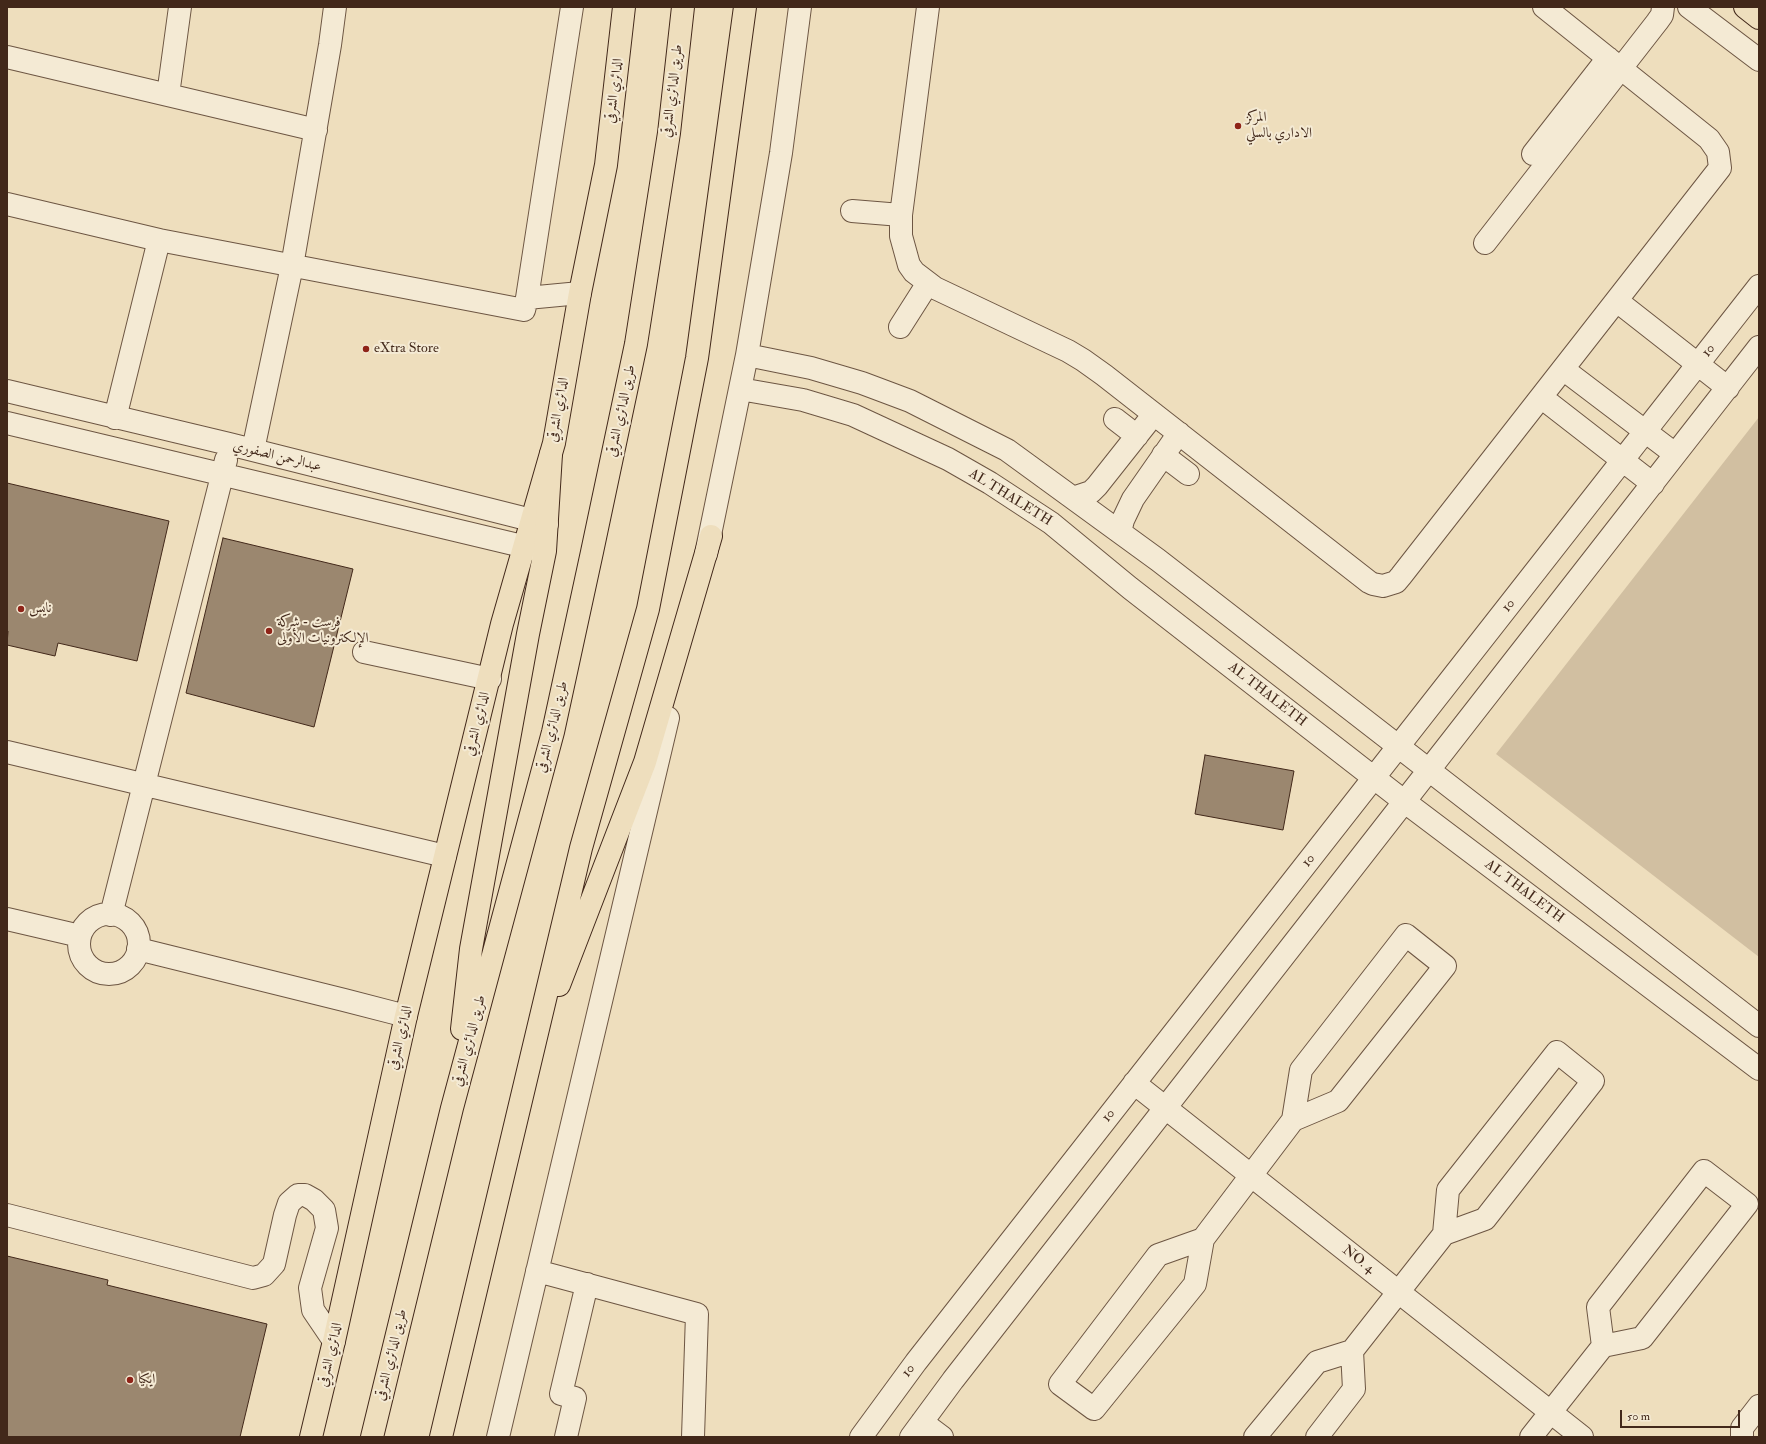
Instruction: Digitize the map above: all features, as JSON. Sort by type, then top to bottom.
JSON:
[{"type":"main road","name":"الدائري الشرقي","points":[[310,1437],[334,1341],[406,1016],[490,679],[502,624],[524,546],[539,523],[580,293],[606,165],[624,7]]},
{"type":"main road","name":"طريق الدائري الشرقي","points":[[372,1437],[452,1108],[553,732],[631,368],[668,134],[683,7]]},
{"type":"main road","points":[[441,1437],[527,1068],[581,848],[648,609],[697,358],[745,7]]},
{"type":"main road","points":[[1744,7],[1759,18]]},
{"type":"main road","points":[[452,1108],[472,949],[528,634],[545,551],[539,523]]},
{"type":"main road","points":[[527,1068],[646,762],[711,536]]},
{"type":"street","points":[[168,95],[180,7]]},
{"type":"street","points":[[253,450],[292,266],[330,45],[334,7]]},
{"type":"street","points":[[7,204],[159,240],[524,310],[528,298],[572,7]]},
{"type":"street","points":[[498,1437],[711,536],[747,355],[781,153],[800,7]]},
{"type":"street","points":[[928,7],[901,215],[901,236],[909,265],[914,272],[928,283],[1068,351],[1104,375],[1369,582],[1383,586],[1396,582],[1401,576],[1720,168],[1718,152],[1709,139],[1544,7]]},
{"type":"street","points":[[1533,154],[1615,63],[1657,22],[1662,15],[1663,7]]},
{"type":"street","points":[[1690,7],[1759,60]]},
{"type":"street","points":[[7,57],[316,130]]},
{"type":"street","points":[[1485,243],[1615,63]]},
{"type":"street","points":[[852,211],[901,215]]},
{"type":"street","points":[[115,418],[159,240]]},
{"type":"street","points":[[900,327],[928,283]]},
{"type":"street","name":"10","points":[[861,1437],[916,1362],[1759,286]]},
{"type":"street","points":[[528,298],[580,293]]},
{"type":"street","points":[[1617,301],[1728,388]]},
{"type":"street","points":[[942,1437],[916,1430],[1165,1108],[1759,347]]},
{"type":"street","points":[[747,355],[811,368],[862,383],[910,401],[1007,450],[1120,532],[1759,1026]]},
{"type":"street","points":[[1563,369],[1675,454]]},
{"type":"street","name":"AL THALETH","points":[[740,389],[803,400],[854,415],[948,459],[990,483],[1051,523],[1136,593],[1404,802],[1759,1070]]},
{"type":"street","name":"عبدالرحمن الصفوري","points":[[7,391],[229,444],[539,523]]},
{"type":"street","points":[[1541,398],[1652,484]]},
{"type":"street","points":[[1073,498],[1091,492],[1097,486],[1154,414]]},
{"type":"street","points":[[1116,419],[1137,436]]},
{"type":"street","name":"عبدالرحمن الصفوري","points":[[7,423],[545,551]]},
{"type":"street","points":[[1120,532],[1123,520],[1130,505],[1179,433]]},
{"type":"street","points":[[111,915],[229,444]]},
{"type":"street","points":[[1163,455],[1188,474]]},
{"type":"street","points":[[364,652],[490,679]]},
{"type":"street","points":[[7,752],[445,856]]},
{"type":"street","points":[[105,914],[111,915],[120,915],[133,926],[138,940],[137,955],[127,968],[112,974],[97,972],[84,961],[79,947],[80,932],[90,919],[105,914]]},
{"type":"street","points":[[7,919],[80,936]]},
{"type":"street","points":[[1203,1239],[1158,1255],[1060,1384],[1094,1409],[1195,1284],[1203,1239],[1293,1120],[1301,1070],[1406,936],[1444,966],[1338,1101],[1293,1120]]},
{"type":"street","points":[[138,949],[406,1016]]},
{"type":"street","points":[[1255,1437],[1317,1362],[1352,1351],[1444,1234],[1485,1219],[1593,1081],[1557,1052],[1448,1190],[1444,1234]]},
{"type":"street","name":"NO. 4","points":[[1134,1084],[1582,1437]]},
{"type":"street","points":[[1531,1437],[1603,1346],[1642,1338],[1747,1204],[1704,1171],[1598,1307],[1603,1346]]},
{"type":"street","points":[[7,1215],[252,1278],[264,1275],[274,1264],[284,1215],[289,1203],[298,1195],[305,1195],[314,1200],[324,1210],[327,1228],[310,1288],[313,1310],[334,1341]]},
{"type":"street","points":[[537,1271],[697,1314],[692,1437]]},
{"type":"street","points":[[566,1437],[575,1398],[561,1394],[587,1284]]},
{"type":"street","points":[[1317,1437],[1354,1389],[1352,1351]]},
{"type":"street","points":[[506,1403],[511,1437]]},
{"type":"street","points":[[1742,1437],[1742,1428],[1759,1406]]},
{"type":"shaded area","points":[[1759,417],[1759,957],[1496,754]]},
{"type":"building","points":[[7,483],[169,521],[137,661],[58,643],[55,656],[7,645]]},
{"type":"building","name":"فرست - شركة الإلكترونيات الأولى","points":[[223,538],[353,569],[314,727],[186,693]]},
{"type":"building","points":[[1205,755],[1294,771],[1283,830],[1195,814]]},
{"type":"building","name":"ايكيا","points":[[7,1256],[108,1280],[107,1285],[267,1324],[240,1437],[7,1437]]},
{"type":"place","name":"المركز الاداري بالسلي","points":[[1238,126]]},
{"type":"place","name":"eXtra Store","points":[[366,349]]},
{"type":"place","name":"نايس","points":[[21,609]]},
{"type":"place","name":"فرست - شركة الإلكترونيات الأولى","points":[[269,631]]},
{"type":"place","name":"ايكيا","points":[[130,1380]]}]
